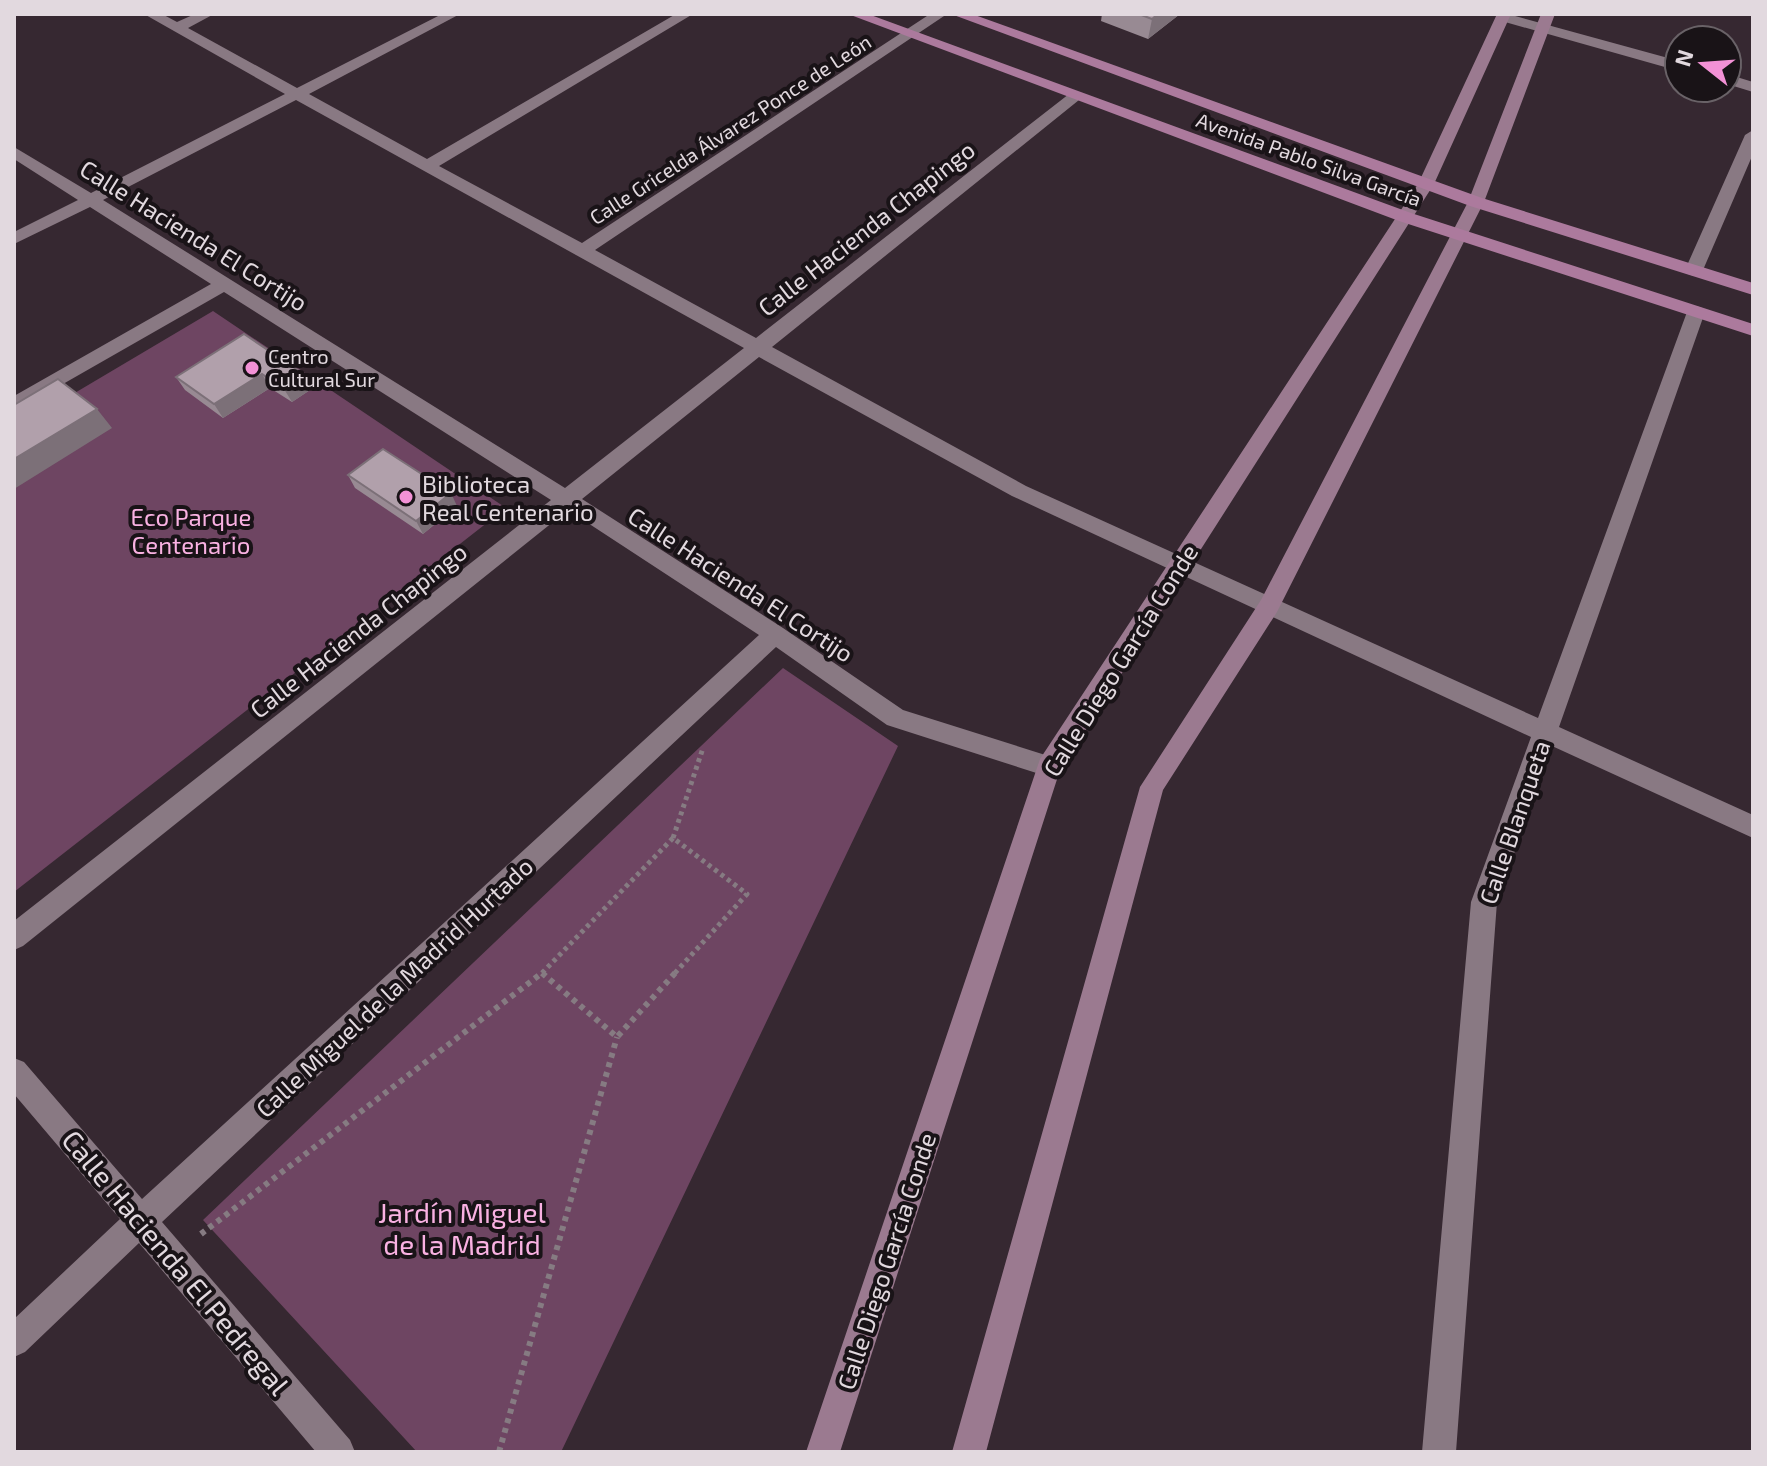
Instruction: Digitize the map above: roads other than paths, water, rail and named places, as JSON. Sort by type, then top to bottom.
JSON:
[{"type":"main road","name":"Avenida Pablo Silva García","points":[[855,14],[1405,217],[1753,330]]},
{"type":"main road","name":"Avenida Pablo Silva García","points":[[958,14],[1476,202],[1753,289]]},
{"type":"street","points":[[151,14],[1019,491],[1753,827]]},
{"type":"street","points":[[177,28],[207,14]]},
{"type":"street","points":[[14,239],[453,14]]},
{"type":"street","points":[[427,166],[686,14]]},
{"type":"street","name":"Calle Gricelda Álvarez Ponce de León","points":[[582,251],[940,14]]},
{"type":"street","points":[[1504,16],[1545,21],[1663,61]]},
{"type":"street","name":"Calle Diego García Conde","points":[[823,1452],[1049,766],[1426,184],[1504,16]]},
{"type":"street","points":[[969,1452],[1152,787],[1269,606],[1476,202],[1545,21]]},
{"type":"street","name":"Calle Hacienda Chapingo","points":[[14,937],[1074,97]]},
{"type":"street","points":[[1694,270],[1753,135]]},
{"type":"street","name":"Calle Hacienda El Cortijo","points":[[14,152],[566,499],[775,634],[895,718],[1049,766]]},
{"type":"street","points":[[14,405],[224,284]]},
{"type":"street","name":"Calle Blanqueta","points":[[1439,1452],[1484,902],[1696,312]]},
{"type":"street","name":"Calle Miguel de la Madrid Hurtado","points":[[14,1341],[775,634]]},
{"type":"street","name":"Calle Hacienda El Pedregal","points":[[14,1072],[338,1452]]},
{"type":"place","name":"Centro Cultural Sur","points":[[252,368]]},
{"type":"place","name":"Biblioteca Real Centenario","points":[[406,497]]},
{"type":"park label","name":"Eco Parque Centenario","points":[[191,530]]},
{"type":"park label","name":"Jardín Miguel de la Madrid","points":[[462,1228]]}]
